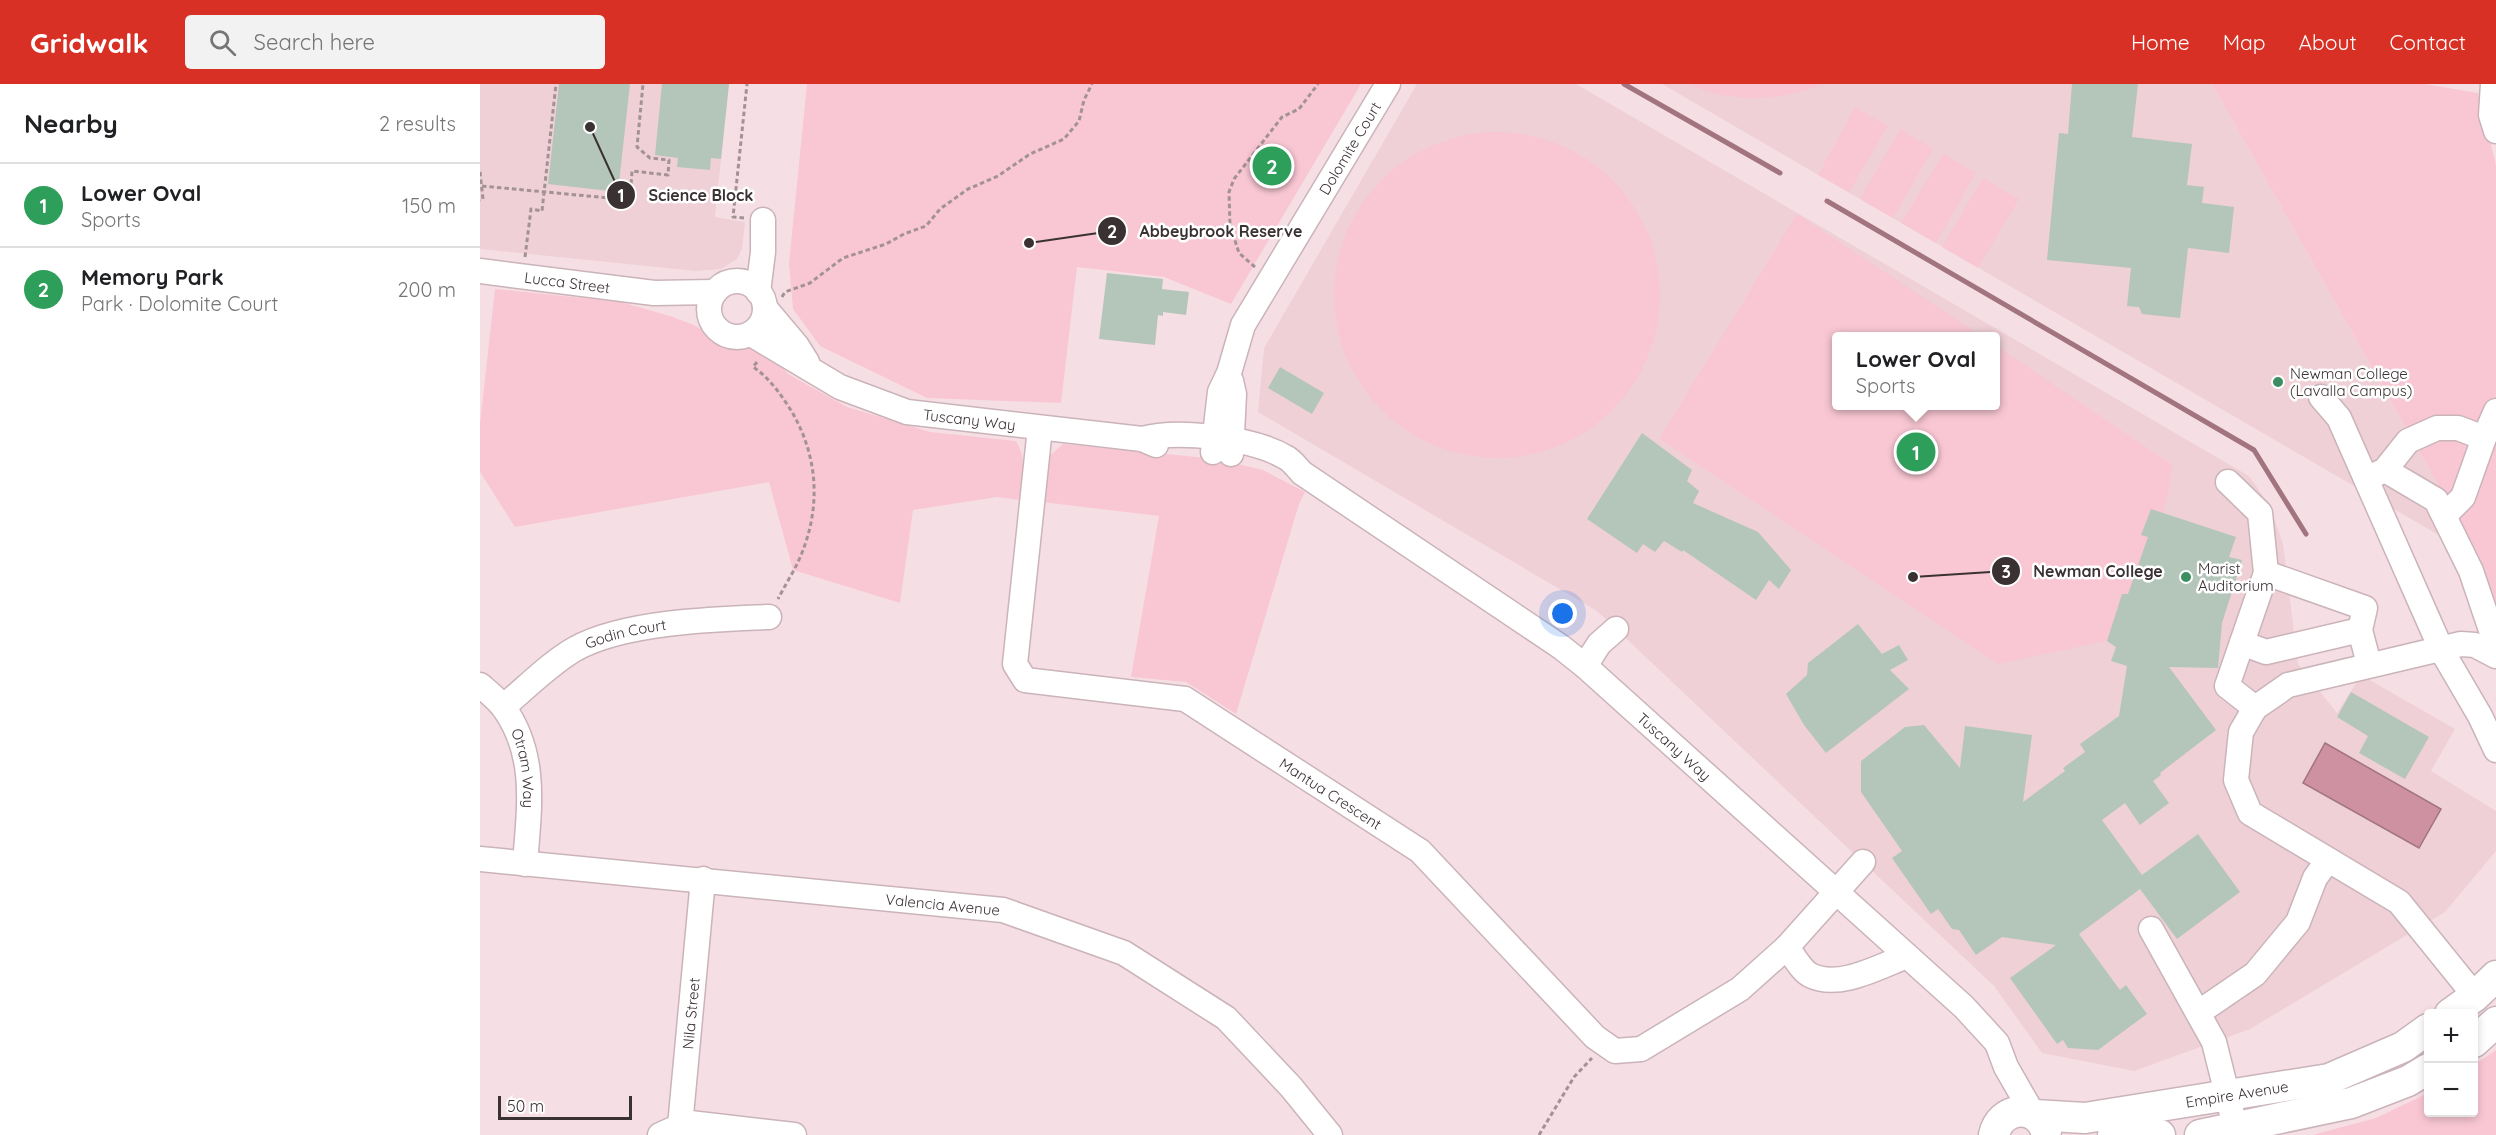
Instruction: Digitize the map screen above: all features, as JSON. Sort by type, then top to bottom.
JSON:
[{"type":"main road","points":[[2457,1009],[2496,976]]},
{"type":"main road","points":[[2478,1038],[2496,1022]]},
{"type":"main road","name":"Empire Avenue","points":[[1993,1128],[2011,1112],[2022,1110],[2038,1121],[2085,1118],[2329,1079],[2403,1047],[2424,1032]]},
{"type":"main road","name":"Empire Avenue","points":[[2200,1135],[2351,1103],[2408,1081],[2424,1071]]},
{"type":"main road","points":[[2113,1135],[2160,1135]]},
{"type":"street","name":"Dolomite Court","points":[[1222,446],[1220,392],[1229,373],[1243,326],[1388,84]]},
{"type":"street","points":[[2493,84],[2491,116],[2496,131]]},
{"type":"street","points":[[758,222],[750,248],[760,295],[761,339],[730,337],[722,333],[710,319],[710,301],[714,292],[722,286],[760,295]]},
{"type":"street","name":"Lucca Street","points":[[480,272],[654,293],[714,292]]},
{"type":"street","name":"Lucca Street","points":[[654,293],[710,319]]},
{"type":"street","name":"Tuscany Way","points":[[760,295],[809,366]]},
{"type":"street","name":"Tuscany Way","points":[[761,339],[809,366],[840,387],[907,412],[1142,439],[1160,447],[1259,446],[1287,458],[1302,473],[1585,666],[1965,1006],[1997,1043],[2006,1067],[2038,1121]]},
{"type":"street","points":[[2321,397],[2339,418],[2375,474],[2442,651],[2481,716],[2496,750]]},
{"type":"street","points":[[2445,515],[2463,497],[2496,411]]},
{"type":"street","name":"Mantua Crescent","points":[[1040,428],[1015,664],[1026,680],[1185,699],[1420,851],[1595,1037],[1615,1051],[1641,1049],[1740,989],[1787,946],[1838,893],[1863,862]]},
{"type":"street","points":[[2375,474],[2408,441],[2437,428],[2458,428],[2484,438]]},
{"type":"street","points":[[2375,474],[2436,500],[2471,570],[2496,645]]},
{"type":"street","points":[[2228,482],[2260,513],[2266,573],[2227,686],[2255,708]]},
{"type":"street","points":[[2266,573],[2365,608],[2360,630],[2369,664]]},
{"type":"street","name":"Godin Court","points":[[503,707],[574,650],[606,637],[694,620],[769,617]]},
{"type":"street","points":[[1585,666],[1599,644],[1616,629]]},
{"type":"street","points":[[2242,643],[2266,652],[2360,630]]},
{"type":"street","points":[[2475,996],[2399,903],[2250,813],[2236,780],[2241,732],[2255,708],[2288,685],[2369,664],[2442,651],[2461,644],[2475,645],[2496,656]]},
{"type":"street","name":"Otram Way","points":[[480,685],[503,707],[520,739],[531,783],[525,864]]},
{"type":"street","name":"Valencia Avenue","points":[[480,859],[1003,909],[1124,953],[1226,1018],[1291,1087],[1330,1135]]},
{"type":"street","points":[[2198,1013],[2255,974],[2298,922],[2314,878],[2328,860]]},
{"type":"street","name":"Nila Street","points":[[670,1130],[703,879]]},
{"type":"street","points":[[2151,929],[2214,1042],[2235,1126]]},
{"type":"street","points":[[1787,946],[1809,975],[1830,981],[1862,973],[1907,956]]},
{"type":"street","name":"Tuscany Way","points":[[1993,1128],[2006,1067]]},
{"type":"street","points":[[670,1130],[690,1124],[794,1135]]},
{"type":"path","points":[[524,259],[531,210],[542,211],[556,84]]},
{"type":"path","points":[[482,186],[630,200],[632,171],[668,175],[669,160],[651,158],[637,147],[643,84]]},
{"type":"path","points":[[747,84],[733,217],[758,222]]},
{"type":"path","points":[[760,295],[785,292],[810,283],[843,258],[886,244],[926,226],[940,209],[968,189],[998,176],[1030,154],[1064,139],[1079,121],[1084,100],[1092,84]]},
{"type":"path","points":[[1270,280],[1239,253],[1230,225],[1230,192],[1234,179],[1255,148],[1282,117],[1299,109],[1318,84]]},
{"type":"path","points":[[480,172],[483,199],[480,200]]},
{"type":"path","points":[[761,339],[753,367],[761,372],[786,402],[807,440],[813,463],[815,495],[803,551],[769,617]]},
{"type":"path","points":[[1539,1135],[1574,1077],[1606,1044]]},
{"type":"shaded area","points":[[480,84],[729,84],[715,217],[745,222],[742,249],[737,259],[721,269],[695,271],[480,249]]},
{"type":"shaded area","points":[[807,84],[1361,84],[1231,304],[1164,277],[1077,267],[1061,403],[927,398],[820,346],[793,309],[789,263]]},
{"type":"shaded area","points":[[1417,84],[1576,84],[2249,476],[2270,506],[2283,544],[2298,664],[2337,713],[2361,675],[2455,729],[2431,771],[2496,811],[2496,851],[2445,912],[2250,1029],[2134,1071],[2042,1053],[1994,986],[1597,611],[1258,412],[1264,348]]},
{"type":"shaded area","name":"Newman College (Lavalla Campus)","points":[[1662,84],[2212,84],[2480,559],[2373,497]]},
{"type":"shaded area","points":[[1690,84],[1821,84],[1791,94],[1755,98],[1720,95]]},
{"type":"shaded area","points":[[2212,84],[2425,84],[2478,93],[2496,165],[2496,606],[2480,559]]},
{"type":"shaded area","points":[[1855,107],[1888,126],[1849,192],[1818,175]]},
{"type":"shaded area","points":[[1900,129],[1933,149],[1893,218],[1860,199]]},
{"type":"shaded area","points":[[1481,132],[1513,132],[1544,139],[1574,151],[1601,169],[1623,191],[1648,232],[1657,263],[1660,295],[1657,327],[1648,358],[1633,386],[1601,421],[1574,439],[1544,451],[1513,458],[1481,458],[1450,451],[1420,439],[1393,421],[1371,399],[1353,372],[1341,342],[1334,311],[1334,279],[1341,248],[1353,218],[1371,191],[1393,169],[1420,151],[1450,139]]},
{"type":"shaded area","points":[[1943,154],[1976,173],[1936,243],[1901,223]]},
{"type":"shaded area","points":[[1983,178],[2019,199],[1978,268],[1942,247]]},
{"type":"shaded area","points":[[1797,214],[1975,332],[1832,332],[1832,410],[2000,410],[2000,349],[2173,465],[2168,495],[2120,638],[1998,664],[1659,439]]},
{"type":"shaded area","points":[[495,289],[621,302],[670,316],[694,325],[730,347],[759,348],[774,357],[788,374],[847,407],[930,432],[1016,441],[1023,462],[1019,500],[997,497],[913,510],[900,603],[793,570],[769,482],[515,527],[480,472],[480,423]]},
{"type":"shaded area","points":[[1063,444],[1217,459],[1263,470],[1305,492],[1299,504],[1236,714],[1186,682],[1131,677],[1159,516],[1042,502],[1048,457]]},
{"type":"shaded area","points":[[2325,743],[2441,809],[2419,848],[2303,783]]},
{"type":"shaded area","points":[[2496,1050],[2496,1135],[2312,1135],[2376,1118],[2424,1095],[2424,1117],[2478,1117],[2478,1062]]},
{"type":"building","points":[[559,84],[630,84],[618,192],[548,184]]},
{"type":"building","points":[[662,84],[729,84],[721,159],[711,158],[710,170],[677,167],[678,158],[655,155]]},
{"type":"building","points":[[2072,84],[2138,84],[2132,137],[2192,144],[2187,185],[2204,187],[2202,203],[2234,207],[2229,253],[2188,248],[2180,318],[2142,314],[2139,307],[2127,306],[2131,268],[2047,260],[2059,133],[2068,134]]},
{"type":"building","points":[[1107,273],[1163,279],[1162,289],[1189,292],[1186,315],[1163,312],[1163,316],[1158,315],[1155,345],[1099,339]]},
{"type":"building","points":[[1280,367],[1324,393],[1312,414],[1268,388]]},
{"type":"building","points":[[1642,433],[1692,470],[1687,481],[1699,491],[1693,503],[1758,532],[1791,570],[1779,589],[1769,580],[1756,600],[1683,550],[1682,552],[1664,541],[1655,552],[1643,544],[1637,553],[1587,519]]},
{"type":"building","points":[[2151,509],[2236,537],[2229,557],[2242,560],[2222,623],[2218,668],[2169,667],[2216,730],[2160,773],[2161,775],[2153,781],[2169,803],[2140,825],[2125,803],[2102,820],[2142,875],[2198,834],[2240,892],[2177,939],[2140,889],[2079,934],[2120,990],[2126,985],[2147,1014],[2098,1050],[2068,1048],[2063,1040],[2057,1044],[2010,978],[2056,945],[2002,937],[1976,955],[1959,930],[1952,929],[1938,909],[1931,914],[1892,858],[1902,851],[1861,792],[1861,761],[1905,727],[1924,725],[1960,768],[1965,726],[2032,735],[2023,802],[2065,771],[2063,768],[2085,752],[2080,744],[2119,716],[2127,666],[2111,661],[2116,647],[2107,641],[2122,594],[2128,594],[2148,537],[2141,535]]},
{"type":"building","points":[[1858,624],[1882,654],[1899,645],[1908,660],[1890,670],[1909,689],[1826,753],[1804,725],[1786,694],[1807,675],[1808,663]]},
{"type":"building","points":[[2351,692],[2429,737],[2405,779],[2359,753],[2368,736],[2337,717]]},
{"type":"waterway","points":[[1624,84],[1780,173]]},
{"type":"waterway","points":[[1827,201],[2254,450],[2306,534]]},
{"type":"place","name":"Science Block","points":[[590,127]]},
{"type":"place","name":"Memory Park","points":[[1272,166]]},
{"type":"place","name":"Abbeybrook Reserve","points":[[1029,243]]},
{"type":"place","name":"Newman College (Lavalla Campus)","points":[[2278,382]]},
{"type":"place","name":"Lower Oval","points":[[1916,452]]},
{"type":"place","name":"Newman College","points":[[1913,577]]},
{"type":"place","name":"Marist Auditorium","points":[[2186,577]]}]
